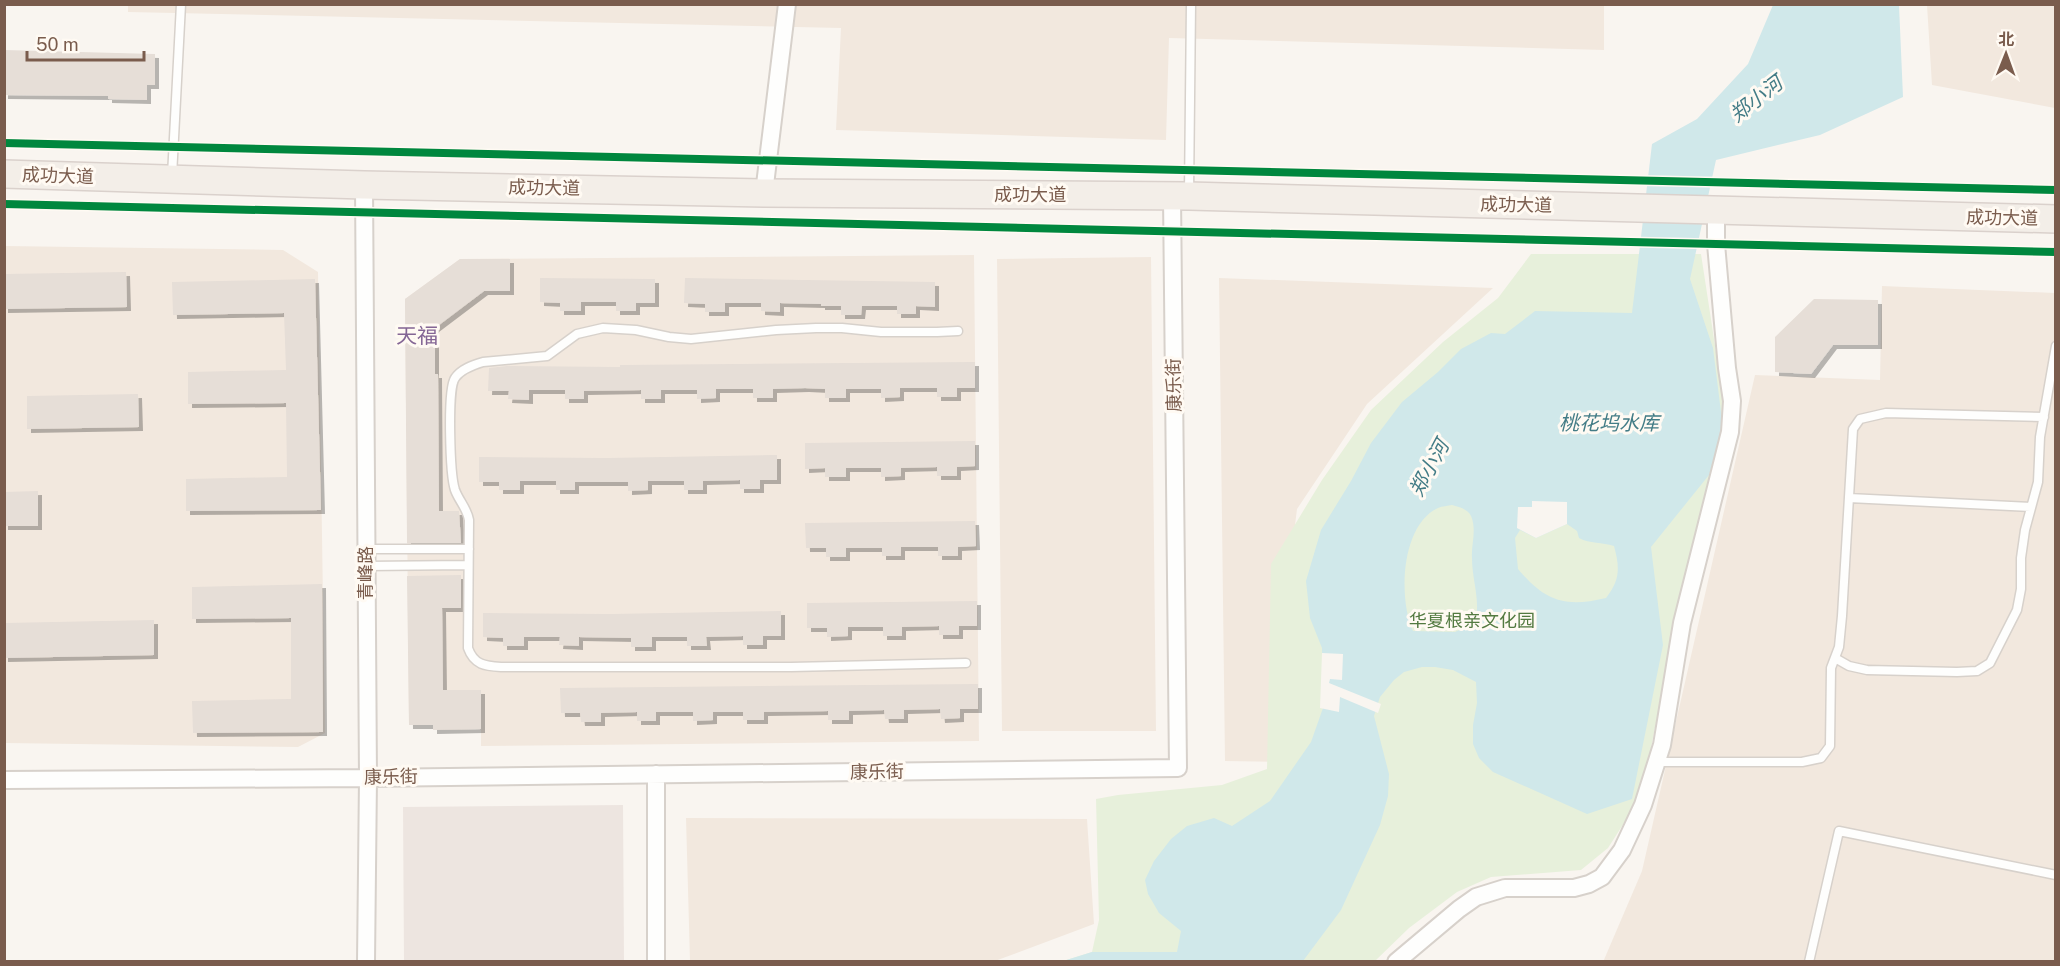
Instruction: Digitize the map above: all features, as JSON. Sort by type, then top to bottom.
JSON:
[{"type":"main road","name":"成功大道","points":[[4,174],[364,185],[764,193],[1180,196],[2055,219]]},
{"type":"street","points":[[764,193],[787,4]]},
{"type":"street","name":"青峰路","points":[[364,185],[368,778],[366,962]]},
{"type":"street","name":"康乐街","points":[[4,780],[1178,768],[1180,196]]},
{"type":"street","points":[[1396,962],[1476,897],[1505,888],[1574,888],[1602,877],[1622,850],[1643,806],[1662,745],[1682,623],[1730,432],[1732,401],[1727,368],[1714,211]]},
{"type":"street","points":[[656,774],[656,962]]},
{"type":"lane","points":[[172,179],[181,4]]},
{"type":"lane","points":[[1180,196],[1191,4]]},
{"type":"lane","points":[[958,331],[880,332],[816,328],[691,339],[636,330],[603,328],[576,334],[547,356],[473,365],[455,378],[451,391],[452,473],[455,489],[468,513],[468,648],[477,663],[486,666],[791,667],[966,663]]},
{"type":"lane","points":[[1835,658],[1849,666],[1867,670],[1977,671],[1990,663],[2017,610],[2021,590],[2021,558],[2025,530],[2038,482],[2040,437],[2055,346]]},
{"type":"lane","points":[[1657,762],[1802,762],[1821,758],[1830,746],[1831,668],[1839,646],[1842,616],[1853,429],[1860,419],[1886,413],[2044,417]]},
{"type":"lane","points":[[1849,498],[2031,507]]},
{"type":"lane","points":[[366,558],[469,549]]},
{"type":"lane","points":[[366,558],[468,565]]},
{"type":"lane","points":[[1809,962],[1839,831],[2055,875]]},
{"type":"shaded area","points":[[128,4],[1604,4],[1604,50],[1169,38],[1166,140],[836,130],[841,28],[128,12]]},
{"type":"shaded area","points":[[1927,5],[2055,5],[2055,108],[1932,85]]},
{"type":"shaded area","points":[[5,246],[283,250],[318,272],[325,733],[298,747],[5,743]]},
{"type":"shaded area","points":[[974,255],[979,741],[481,746],[481,729],[433,730],[433,725],[409,725],[405,299],[460,259]]},
{"type":"shaded area","points":[[1151,257],[1156,731],[1002,731],[997,259]]},
{"type":"shaded area","points":[[1219,278],[1493,288],[1367,404],[1297,509],[1281,638],[1281,762],[1225,761]]},
{"type":"shaded area","points":[[1882,286],[2055,293],[2055,961],[1603,962],[1642,871],[1755,375],[1880,380]]},
{"type":"shaded area","points":[[623,805],[624,961],[404,961],[403,807]]},
{"type":"shaded area","points":[[686,818],[1087,819],[1094,924],[995,961],[690,961]]},
{"type":"green space","name":"华夏根亲文化园","points":[[1531,254],[1701,254],[1727,424],[1677,616],[1648,763],[1631,812],[1608,848],[1581,870],[1491,877],[1457,892],[1409,928],[1375,961],[1060,962],[1092,952],[1099,920],[1096,799],[1222,785],[1267,769],[1271,564],[1322,480],[1371,410],[1443,342],[1498,298]]},
{"type":"water","name":"桃花坞水库","points":[[1773,5],[1899,5],[1903,97],[1820,135],[1716,160],[1690,279],[1713,348],[1723,428],[1709,475],[1651,547],[1663,645],[1632,799],[1587,814],[1493,772],[1479,758],[1473,744],[1473,725],[1477,703],[1476,682],[1453,670],[1435,667],[1422,667],[1404,672],[1380,697],[1374,716],[1389,774],[1388,796],[1380,825],[1341,910],[1303,961],[1060,962],[1092,952],[1177,952],[1181,931],[1159,913],[1148,894],[1145,880],[1154,861],[1171,839],[1187,826],[1214,818],[1232,826],[1270,801],[1311,742],[1323,708],[1322,648],[1310,618],[1306,581],[1321,530],[1371,443],[1402,402],[1461,349],[1491,333],[1505,334],[1535,311],[1632,313],[1652,144],[1697,119],[1748,64]],"holes":[[[1452,505],[1468,512],[1473,521],[1472,566],[1477,598],[1475,623],[1455,632],[1413,631],[1405,600],[1406,564],[1410,546],[1416,530],[1426,517],[1438,508]],[[1567,524],[1577,531],[1579,538],[1614,546],[1618,574],[1606,598],[1578,602],[1556,599],[1537,588],[1518,569],[1515,538],[1520,530],[1536,538]]]},
{"type":"pier","points":[[1532,501],[1567,502],[1567,524],[1536,538],[1517,528],[1518,507],[1532,507]]},
{"type":"pier","points":[[1322,653],[1343,654],[1342,680],[1330,679],[1329,683],[1381,704],[1378,713],[1340,697],[1339,712],[1320,708]]},
{"type":"building","points":[[4,50],[155,54],[155,85],[147,85],[147,100],[108,99],[108,96],[4,95]]},
{"type":"building","points":[[460,259],[510,259],[510,291],[484,291],[435,328],[435,374],[438,374],[439,511],[459,511],[461,543],[407,543],[405,299]]},
{"type":"building","points":[[126,272],[127,307],[4,309],[4,274]]},
{"type":"building","points":[[540,278],[655,279],[655,303],[636,303],[636,311],[616,311],[616,302],[581,302],[581,311],[560,311],[560,303],[540,302]]},
{"type":"building","points":[[685,278],[935,282],[935,307],[916,306],[916,314],[897,314],[897,306],[862,306],[861,315],[841,315],[841,306],[780,303],[780,312],[761,311],[761,303],[725,303],[725,312],[705,312],[705,304],[684,303]]},
{"type":"building","points":[[315,279],[321,510],[186,511],[186,479],[287,477],[286,403],[188,404],[188,372],[286,370],[284,313],[173,315],[172,282]]},
{"type":"building","points":[[1814,299],[1878,300],[1878,345],[1833,345],[1811,374],[1775,372],[1775,337]]},
{"type":"building","points":[[975,362],[975,388],[957,388],[957,397],[937,397],[937,388],[900,388],[900,397],[881,398],[881,389],[846,389],[846,398],[825,398],[825,389],[773,389],[773,398],[753,398],[753,389],[716,389],[716,398],[697,399],[697,390],[661,390],[661,399],[641,399],[641,390],[584,391],[584,399],[565,399],[565,390],[529,390],[529,400],[508,399],[509,391],[488,391],[489,368],[507,366],[620,367],[620,365]]},
{"type":"building","points":[[138,394],[139,427],[27,429],[27,396]]},
{"type":"building","points":[[975,441],[975,466],[957,467],[957,476],[937,476],[937,467],[901,468],[901,476],[881,477],[881,468],[846,468],[846,477],[825,477],[825,468],[805,469],[805,443]]},
{"type":"building","points":[[777,455],[777,480],[760,480],[760,489],[740,489],[740,480],[703,481],[703,490],[684,490],[684,481],[648,481],[648,490],[628,491],[628,482],[575,482],[575,490],[556,490],[556,481],[520,481],[520,490],[499,490],[499,482],[479,482],[479,457],[607,458]]},
{"type":"building","points":[[38,491],[38,526],[4,526],[4,492]]},
{"type":"building","points":[[975,521],[976,546],[958,547],[958,556],[938,556],[938,547],[901,547],[901,556],[882,556],[882,548],[846,548],[846,557],[826,557],[826,548],[806,548],[805,523]]},
{"type":"building","points":[[461,575],[461,608],[442,608],[443,690],[481,690],[481,729],[433,730],[433,725],[409,725],[407,576]]},
{"type":"building","points":[[322,584],[323,732],[193,733],[192,701],[291,699],[291,618],[192,619],[192,587]]},
{"type":"building","points":[[977,601],[977,626],[959,626],[959,635],[939,635],[939,626],[902,627],[902,636],[883,636],[883,627],[848,627],[848,636],[827,637],[827,628],[807,628],[807,603]]},
{"type":"building","points":[[781,611],[781,636],[763,636],[763,645],[743,645],[743,636],[706,637],[707,646],[687,646],[687,637],[652,637],[652,647],[631,647],[631,638],[579,637],[579,646],[559,645],[560,637],[524,637],[524,646],[503,646],[503,638],[483,637],[483,613],[611,614]]},
{"type":"building","points":[[154,620],[154,655],[4,658],[4,623]]},
{"type":"building","points":[[978,684],[978,709],[960,709],[960,718],[941,719],[940,709],[904,710],[904,719],[885,719],[884,710],[849,711],[849,720],[828,720],[828,711],[764,712],[764,720],[743,720],[743,712],[713,712],[713,720],[693,721],[693,712],[656,712],[656,721],[637,721],[637,712],[601,713],[601,722],[581,722],[580,713],[561,713],[560,688]]},
{"type":"cycle path","points":[[4,143],[2056,190]]},
{"type":"cycle path","points":[[4,204],[2056,252]]},
{"type":"district","name":"天福","points":[[417,336]]},
{"type":"water label","name":"郑小河","points":[[1756,99]]},
{"type":"water label","name":"郑小河","points":[[1429,468]]}]
